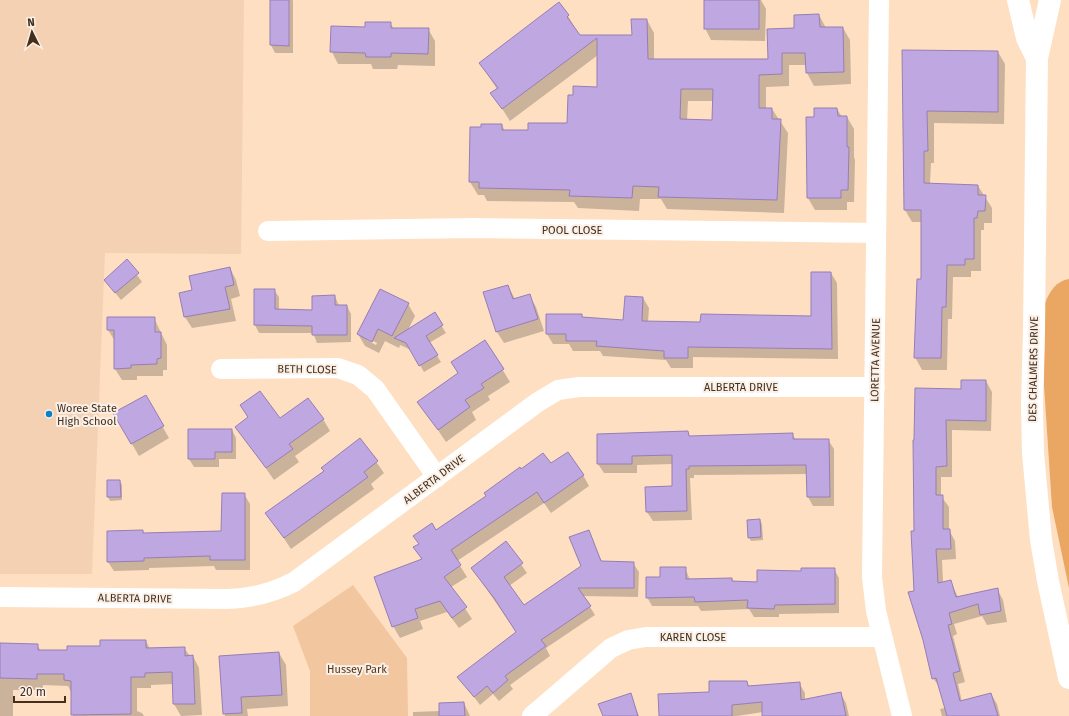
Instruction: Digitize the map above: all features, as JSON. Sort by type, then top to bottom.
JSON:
[{"type":"main road","name":"DES CHALMERS DRIVE","points":[[1018,0],[1027,38],[1037,58]]},
{"type":"main road","name":"DES CHALMERS DRIVE","points":[[1050,0],[1037,58],[1032,404],[1033,453],[1041,540],[1048,581],[1069,678]]},
{"type":"street","name":"LORETTA AVENUE","points":[[879,0],[872,577],[874,601],[881,637],[902,716]]},
{"type":"street","name":"POOL CLOSE","points":[[268,231],[474,228],[876,233]]},
{"type":"street","name":"BETH CLOSE","points":[[221,369],[338,368],[358,375],[375,389],[437,477]]},
{"type":"street","name":"ALBERTA DRIVE","points":[[0,597],[228,599],[249,598],[273,592],[294,582],[538,402],[558,390],[579,387],[875,387]]},
{"type":"street","name":"KAREN CLOSE","points":[[532,716],[611,648],[628,640],[646,636],[881,637]]},
{"type":"shaded area","name":"Woree State High School","points":[[0,0],[244,0],[241,254],[105,253],[92,574],[0,574]]},
{"type":"shaded area","points":[[1069,279],[1069,588],[1052,507],[1044,385],[1045,303],[1049,294],[1057,284]]},
{"type":"green space","name":"Hussey Park","points":[[353,585],[407,658],[408,716],[310,716],[310,671],[293,626]]},
{"type":"building","points":[[270,0],[289,0],[289,46],[270,45]]},
{"type":"building","points":[[704,0],[759,0],[759,29],[704,29]]},
{"type":"building","points":[[559,2],[569,15],[567,17],[580,35],[632,35],[631,19],[647,19],[648,59],[768,59],[767,29],[794,28],[794,15],[819,14],[820,27],[843,27],[844,72],[806,73],[805,53],[782,53],[782,74],[759,75],[759,108],[772,108],[772,119],[781,119],[777,200],[658,197],[659,187],[633,186],[632,198],[569,196],[570,190],[479,188],[479,182],[469,182],[470,127],[481,127],[481,124],[502,124],[502,130],[528,130],[528,123],[567,123],[568,95],[573,95],[573,86],[597,87],[597,38],[502,109],[490,93],[498,88],[479,63]],"holes":[[[681,89],[713,89],[712,120],[680,119]]]},
{"type":"building","points":[[365,22],[391,22],[391,28],[429,28],[428,54],[391,53],[391,57],[366,57],[365,53],[330,52],[331,26],[365,27]]},
{"type":"building","points":[[902,50],[998,51],[998,112],[927,111],[928,151],[924,151],[924,183],[978,185],[978,195],[986,195],[985,211],[978,211],[977,218],[974,218],[974,259],[965,259],[965,265],[947,265],[946,307],[942,307],[941,358],[914,358],[917,279],[921,279],[921,210],[904,210]]},
{"type":"building","points":[[814,108],[837,108],[838,116],[847,116],[847,147],[849,147],[848,190],[841,190],[841,198],[807,198],[806,117],[814,117]]},
{"type":"building","points":[[127,259],[139,273],[115,293],[104,280]]},
{"type":"building","points":[[230,267],[234,285],[225,287],[230,309],[184,317],[179,293],[192,290],[189,276]]},
{"type":"building","points":[[811,272],[831,272],[832,349],[688,347],[688,358],[664,358],[664,351],[596,346],[597,341],[566,341],[566,334],[546,334],[546,314],[582,314],[582,317],[623,320],[625,296],[643,297],[642,321],[700,322],[701,314],[811,316]]},
{"type":"building","points":[[508,285],[513,299],[530,294],[538,319],[496,332],[483,292]]},
{"type":"building","points":[[254,289],[275,289],[275,309],[312,310],[312,296],[335,295],[335,305],[347,305],[347,335],[312,335],[312,326],[254,325]]},
{"type":"building","points":[[380,289],[409,303],[392,336],[378,329],[372,342],[357,334]]},
{"type":"building","points":[[435,312],[443,325],[426,336],[438,355],[419,366],[406,343],[394,338]]},
{"type":"building","points":[[107,317],[155,317],[155,332],[161,332],[161,358],[157,359],[157,364],[131,365],[131,368],[114,369],[114,330],[107,330]]},
{"type":"building","points":[[485,340],[504,369],[481,384],[484,388],[465,400],[470,407],[438,430],[417,402],[458,373],[451,362]]},
{"type":"building","points":[[961,380],[986,380],[986,421],[946,420],[947,466],[936,467],[936,495],[943,495],[943,529],[950,529],[951,549],[936,549],[938,583],[951,580],[956,597],[998,588],[1001,611],[980,615],[978,604],[949,613],[952,624],[948,625],[960,671],[953,673],[960,701],[991,693],[998,716],[947,716],[936,678],[932,679],[923,640],[908,592],[914,591],[911,531],[914,531],[913,440],[915,388],[961,389]]},
{"type":"building","points":[[260,391],[280,418],[308,398],[324,419],[289,444],[293,449],[266,468],[235,427],[248,417],[240,405]]},
{"type":"building","points":[[146,395],[164,426],[131,444],[113,413]]},
{"type":"building","points":[[188,429],[232,429],[232,452],[215,452],[215,459],[188,459]]},
{"type":"building","points":[[688,431],[689,436],[793,433],[793,439],[829,439],[830,497],[807,497],[806,465],[689,466],[689,469],[686,469],[687,511],[646,512],[645,487],[672,486],[672,455],[632,456],[632,464],[597,464],[597,434]]},
{"type":"building","points":[[360,438],[378,461],[364,472],[368,477],[284,538],[265,513],[324,471],[321,468]]},
{"type":"building","points":[[568,452],[584,475],[544,503],[537,492],[451,550],[461,565],[444,577],[467,607],[452,618],[440,601],[415,609],[418,618],[392,627],[374,577],[422,559],[413,547],[419,544],[413,536],[432,523],[436,530],[486,496],[484,493],[520,467],[521,469],[543,453],[551,463]]},
{"type":"building","points":[[107,480],[120,480],[121,497],[107,497]]},
{"type":"building","points":[[222,493],[245,493],[245,560],[210,560],[210,556],[144,558],[144,561],[107,562],[107,531],[143,530],[143,533],[221,531]]},
{"type":"building","points":[[760,519],[761,537],[748,538],[747,520]]},
{"type":"building","points":[[589,530],[601,561],[634,562],[634,588],[578,588],[591,606],[541,640],[546,646],[505,676],[508,680],[493,693],[487,686],[474,697],[457,677],[516,632],[494,598],[471,568],[506,541],[523,563],[504,577],[524,605],[581,566],[569,537]]},
{"type":"building","points":[[660,567],[686,567],[686,579],[732,578],[732,581],[757,582],[757,570],[801,571],[801,568],[835,568],[835,604],[775,605],[774,609],[747,608],[748,600],[695,602],[694,597],[646,598],[646,577],[660,577]]},
{"type":"building","points":[[100,640],[146,640],[146,648],[185,647],[185,656],[193,655],[195,704],[173,704],[172,672],[145,673],[145,677],[131,677],[131,714],[71,715],[71,681],[64,680],[64,674],[37,674],[37,679],[0,678],[0,643],[38,644],[38,650],[67,650],[67,646],[100,646]]},
{"type":"building","points":[[279,652],[282,695],[241,697],[242,713],[223,714],[219,656]]},
{"type":"building","points":[[709,681],[747,681],[748,686],[800,682],[801,700],[841,692],[846,716],[762,716],[762,702],[732,705],[732,716],[659,716],[658,694],[709,692]]},
{"type":"building","points":[[631,693],[638,716],[603,716],[598,704]]},
{"type":"building","points":[[464,702],[465,716],[439,716],[439,703]]},
{"type":"place","name":"Woree State High School","points":[[49,414]]}]
